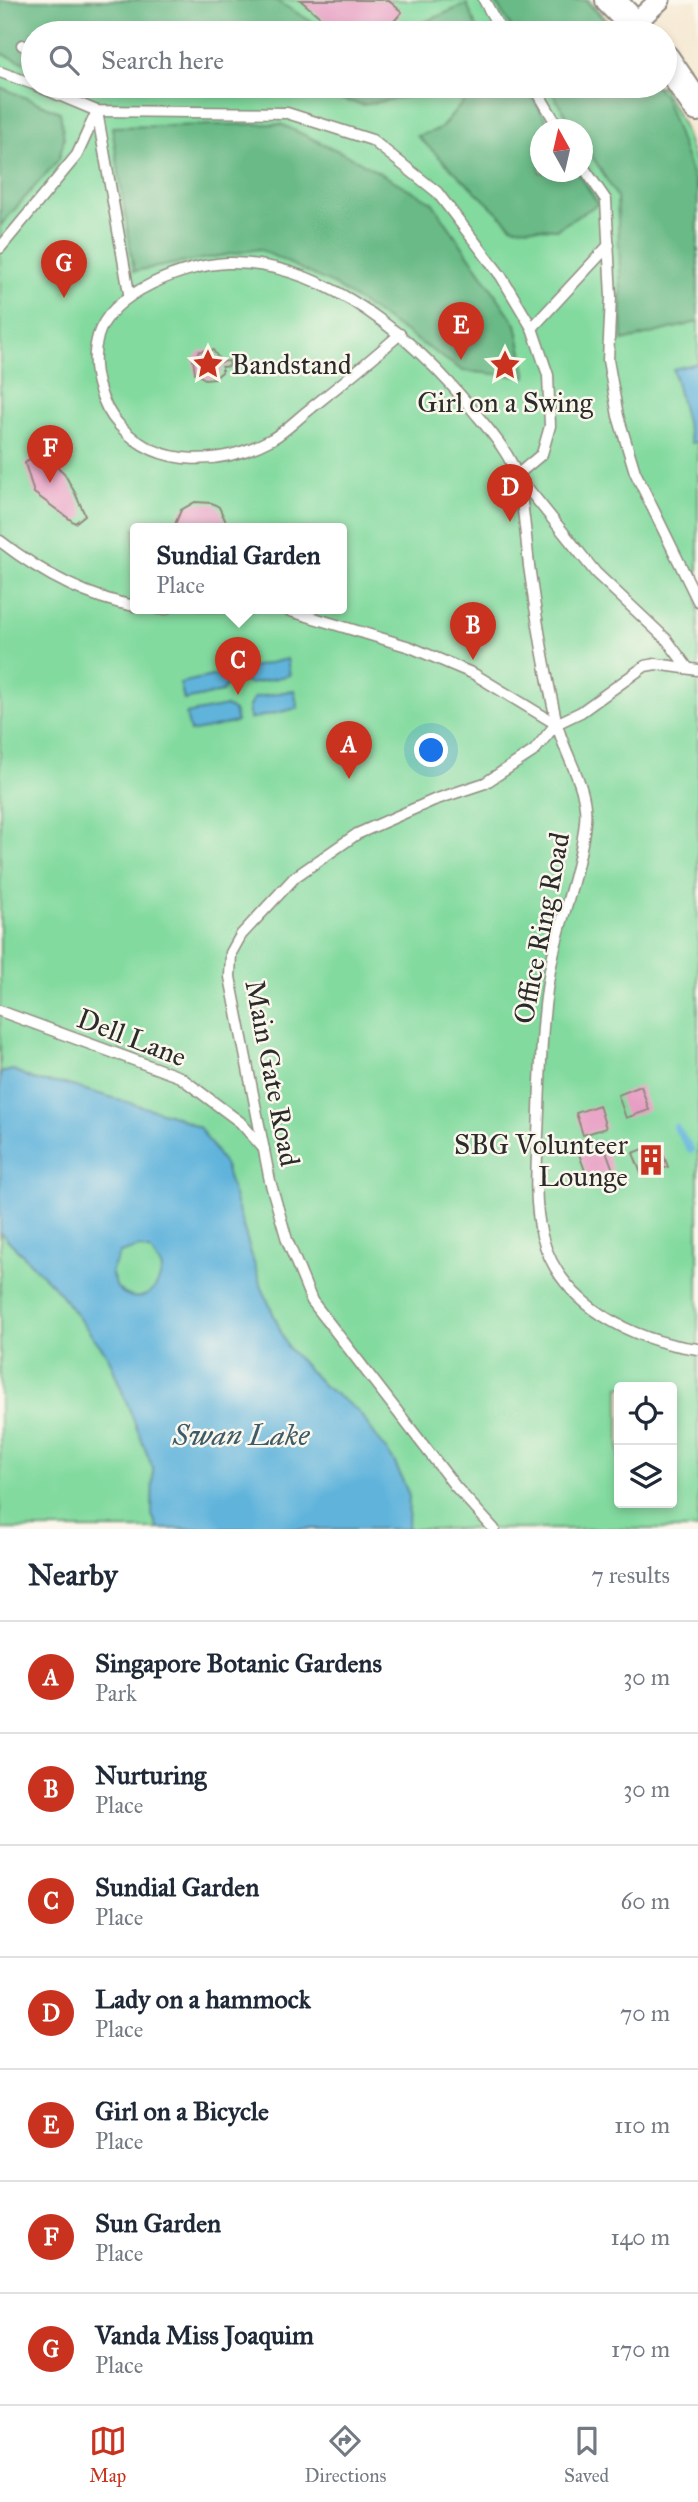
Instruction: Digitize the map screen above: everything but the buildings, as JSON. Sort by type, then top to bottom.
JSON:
[{"type":"street","points":[[610,0],[630,21]]},
{"type":"street","points":[[644,21],[660,0]]},
{"type":"street","points":[[677,76],[698,107]]},
{"type":"lane","points":[[484,0],[495,21]]},
{"type":"lane","points":[[0,72],[21,80]]},
{"type":"lane","points":[[66,98],[97,111],[287,113],[372,140],[437,192],[501,276],[532,328],[548,375],[550,426],[542,453],[517,475]]},
{"type":"lane","points":[[541,98],[554,119]]},
{"type":"lane","points":[[0,248],[77,155],[97,111]]},
{"type":"lane","points":[[97,111],[129,293]]},
{"type":"lane","points":[[593,180],[606,200],[609,245],[608,360],[618,416],[635,472],[698,601]]},
{"type":"lane","points":[[532,328],[609,245]]},
{"type":"lane","points":[[400,334],[274,438],[227,456],[193,460],[160,455],[130,437],[104,409],[97,376],[98,334],[129,293],[177,274],[224,263],[276,267],[331,289],[400,334],[456,388],[491,433],[517,475],[596,573],[667,640],[687,667]]},
{"type":"lane","name":"Office Ring Road","points":[[517,475],[534,598],[556,724],[584,798],[585,822],[552,961],[542,1028],[538,1196],[542,1238],[564,1280],[590,1307],[618,1326],[669,1346],[698,1349]]},
{"type":"lane","points":[[0,541],[26,561],[95,598],[130,605]]},
{"type":"lane","points":[[302,614],[365,632],[474,674],[556,724]]},
{"type":"lane","name":"Main Gate Road","points":[[494,1529],[455,1486],[312,1301],[287,1240],[270,1181],[230,977],[231,953],[241,935],[295,877],[357,834],[434,800],[485,783],[534,751],[556,724],[581,712],[645,666],[687,667],[698,670]]},
{"type":"lane","name":"Dell Lane","points":[[0,1011],[180,1077],[240,1122],[266,1152]]},
{"type":"green space","points":[[0,0],[589,0],[608,21],[21,21],[21,98],[668,98],[683,126],[698,171],[698,1529],[0,1529]]},
{"type":"green space","points":[[0,0],[275,0],[311,21],[21,21],[21,61],[0,53]]},
{"type":"green space","points":[[494,0],[585,0],[605,21],[507,21]]},
{"type":"green space","points":[[467,4],[474,21],[427,21]]},
{"type":"green space","points":[[0,87],[60,112],[64,139],[59,159],[0,226]]},
{"type":"green space","points":[[336,98],[399,98],[363,105]]},
{"type":"green space","points":[[467,98],[533,98],[546,119],[530,119],[530,182],[584,182],[598,204],[557,229],[513,227],[417,136],[440,129]]},
{"type":"green space","points":[[556,98],[665,98],[698,191],[698,322],[623,341],[617,197],[593,157],[593,119],[569,119]]},
{"type":"green space","points":[[281,124],[351,157],[432,202],[516,324],[527,377],[463,371],[333,284],[259,249],[134,271],[112,127]]},
{"type":"water","points":[[698,363],[698,442],[691,443],[673,369]]},
{"type":"water","points":[[287,659],[290,675],[250,684],[242,681],[239,670]]},
{"type":"water","points":[[226,673],[228,682],[222,692],[184,700],[180,683]]},
{"type":"water","points":[[294,690],[298,708],[250,719],[248,708],[254,698]]},
{"type":"water","points":[[226,706],[234,711],[237,722],[190,732],[186,714]]},
{"type":"water","name":"Swan Lake","points":[[13,1070],[37,1081],[65,1084],[175,1116],[200,1128],[225,1166],[260,1283],[288,1348],[324,1386],[358,1411],[394,1461],[409,1495],[408,1529],[158,1529],[152,1515],[153,1469],[108,1356],[57,1290],[0,1232],[0,1073]],"holes":[[[139,1247],[151,1251],[162,1268],[157,1284],[152,1291],[140,1297],[125,1294],[117,1288],[111,1272],[120,1253]]]},
{"type":"waterway","points":[[676,1127],[691,1150]]},
{"type":"place","name":"Vanda Miss Joaquim","points":[[64,298]]},
{"type":"place","name":"Girl on a Bicycle","points":[[461,360]]},
{"type":"place","name":"Bandstand","points":[[208,364]]},
{"type":"place","name":"Girl on a Swing","points":[[505,365]]},
{"type":"place","name":"Sun Garden","points":[[50,483]]},
{"type":"place","name":"Lady on a hammock","points":[[510,522]]},
{"type":"place","name":"Nurturing","points":[[473,660]]},
{"type":"place","name":"Sundial Garden","points":[[238,695]]},
{"type":"place","name":"Singapore Botanic Gardens","points":[[349,779]]},
{"type":"place","name":"SBG Volunteer Lounge","points":[[651,1160]]}]
